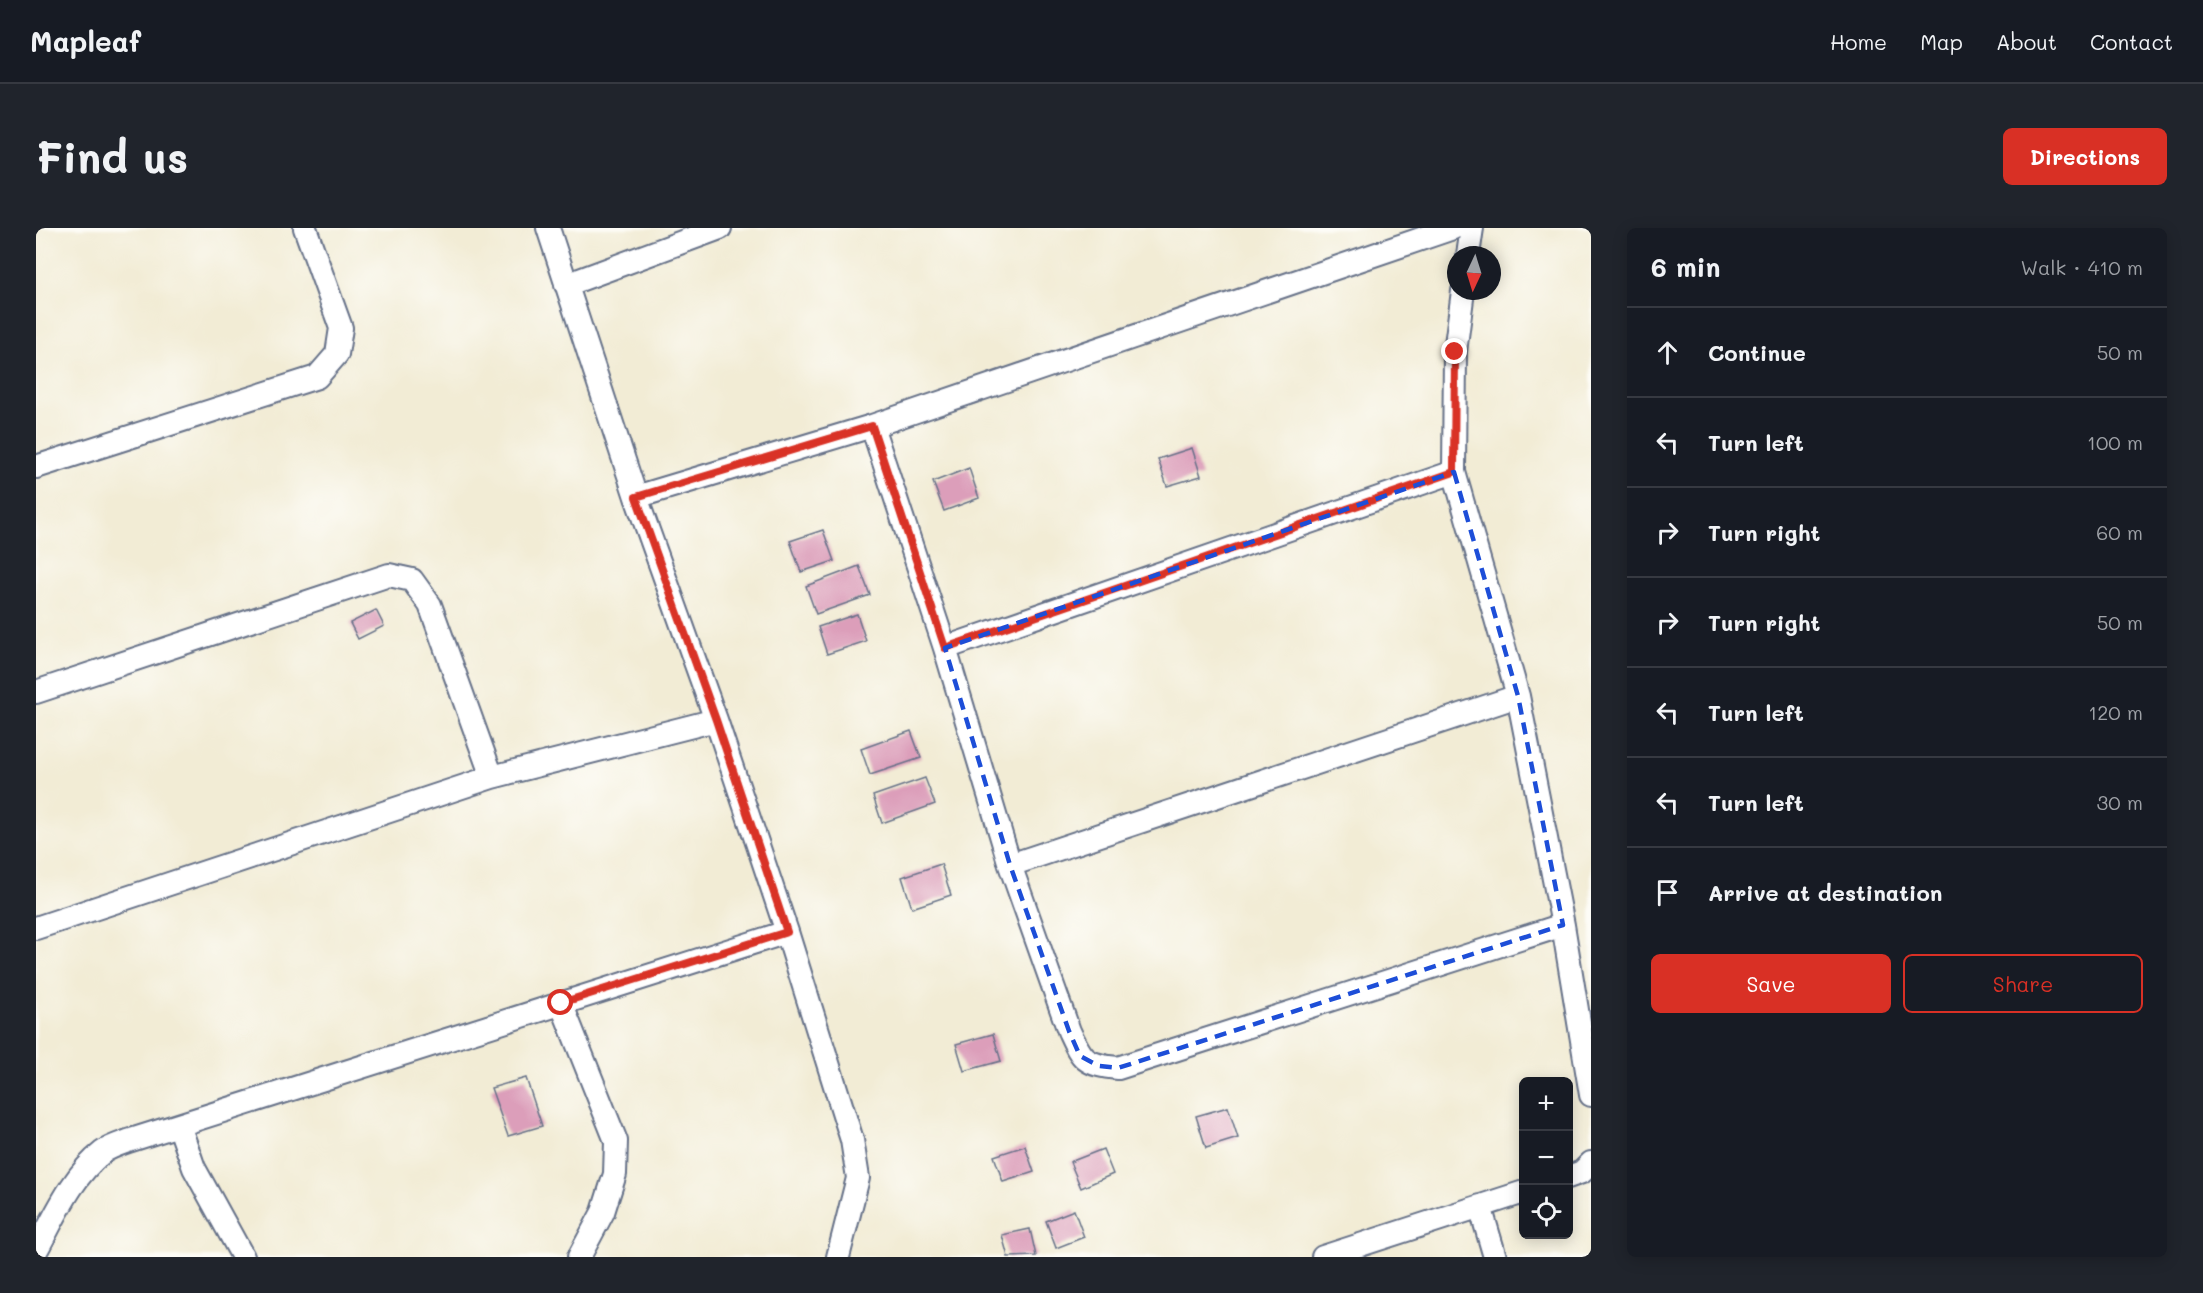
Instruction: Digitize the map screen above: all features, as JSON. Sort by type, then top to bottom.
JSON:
[{"type":"street","points":[[36,467],[317,377],[337,354],[341,328],[305,228]]},
{"type":"street","points":[[548,228],[636,497],[716,720],[787,932],[852,1140],[858,1178],[838,1257]]},
{"type":"street","points":[[566,285],[720,228]]},
{"type":"street","points":[[636,497],[872,426],[1453,228]]},
{"type":"street","points":[[1469,246],[1472,228]]},
{"type":"street","points":[[1462,300],[1455,352],[1454,472],[1518,696],[1563,925],[1591,1095]]},
{"type":"street","points":[[872,426],[945,648],[1010,865],[1080,1056],[1099,1066],[1118,1068],[1563,925]]},
{"type":"street","points":[[945,648],[1454,472]]},
{"type":"street","points":[[36,692],[389,576],[412,580],[430,605],[492,777]]},
{"type":"street","points":[[1010,865],[1518,696]]},
{"type":"street","points":[[38,920],[492,777],[716,720]]},
{"type":"street","points":[[36,1251],[70,1189],[85,1169],[105,1151],[128,1141],[787,932]]},
{"type":"street","points":[[561,1003],[616,1141],[615,1174],[603,1212],[579,1257]]},
{"type":"street","points":[[179,1125],[194,1168],[243,1257]]},
{"type":"street","points":[[1573,1176],[1582,1173],[1591,1163]]},
{"type":"street","points":[[1323,1257],[1519,1194]]},
{"type":"street","points":[[1480,1206],[1495,1257]]},
{"type":"highlighted area","points":[[1454,472],[1518,696],[1563,925],[1118,1068],[1099,1066],[1080,1056],[1069,1031],[1010,865],[945,648]]},
{"type":"building","points":[[1192,448],[1201,476],[1167,486],[1158,459]]},
{"type":"building","points":[[969,468],[979,498],[944,511],[933,482]]},
{"type":"building","points":[[823,530],[834,561],[801,572],[790,541]]},
{"type":"building","points":[[859,566],[870,595],[816,614],[806,586]]},
{"type":"building","points":[[376,610],[384,626],[358,639],[350,623]]},
{"type":"building","points":[[857,614],[866,641],[827,654],[818,627]]},
{"type":"building","points":[[911,731],[921,758],[870,775],[861,749]]},
{"type":"building","points":[[925,778],[935,804],[882,823],[873,796]]},
{"type":"building","points":[[941,864],[951,895],[912,908],[902,877]]},
{"type":"building","points":[[993,1034],[1001,1061],[964,1071],[956,1044]]},
{"type":"building","points":[[526,1078],[542,1126],[508,1136],[491,1088]]},
{"type":"building","points":[[1228,1107],[1238,1138],[1206,1148],[1196,1116]]},
{"type":"building","points":[[1025,1146],[1034,1172],[1003,1182],[994,1156]]},
{"type":"building","points":[[1103,1149],[1113,1174],[1081,1188],[1070,1162]]},
{"type":"building","points":[[1074,1210],[1084,1237],[1056,1248],[1046,1221]]},
{"type":"building","points":[[1030,1229],[1036,1256],[1008,1257],[1002,1235]]},
{"type":"route","points":[[561,1003],[787,932],[716,720],[636,497],[872,426],[945,648],[1454,472],[1455,352]]}]
